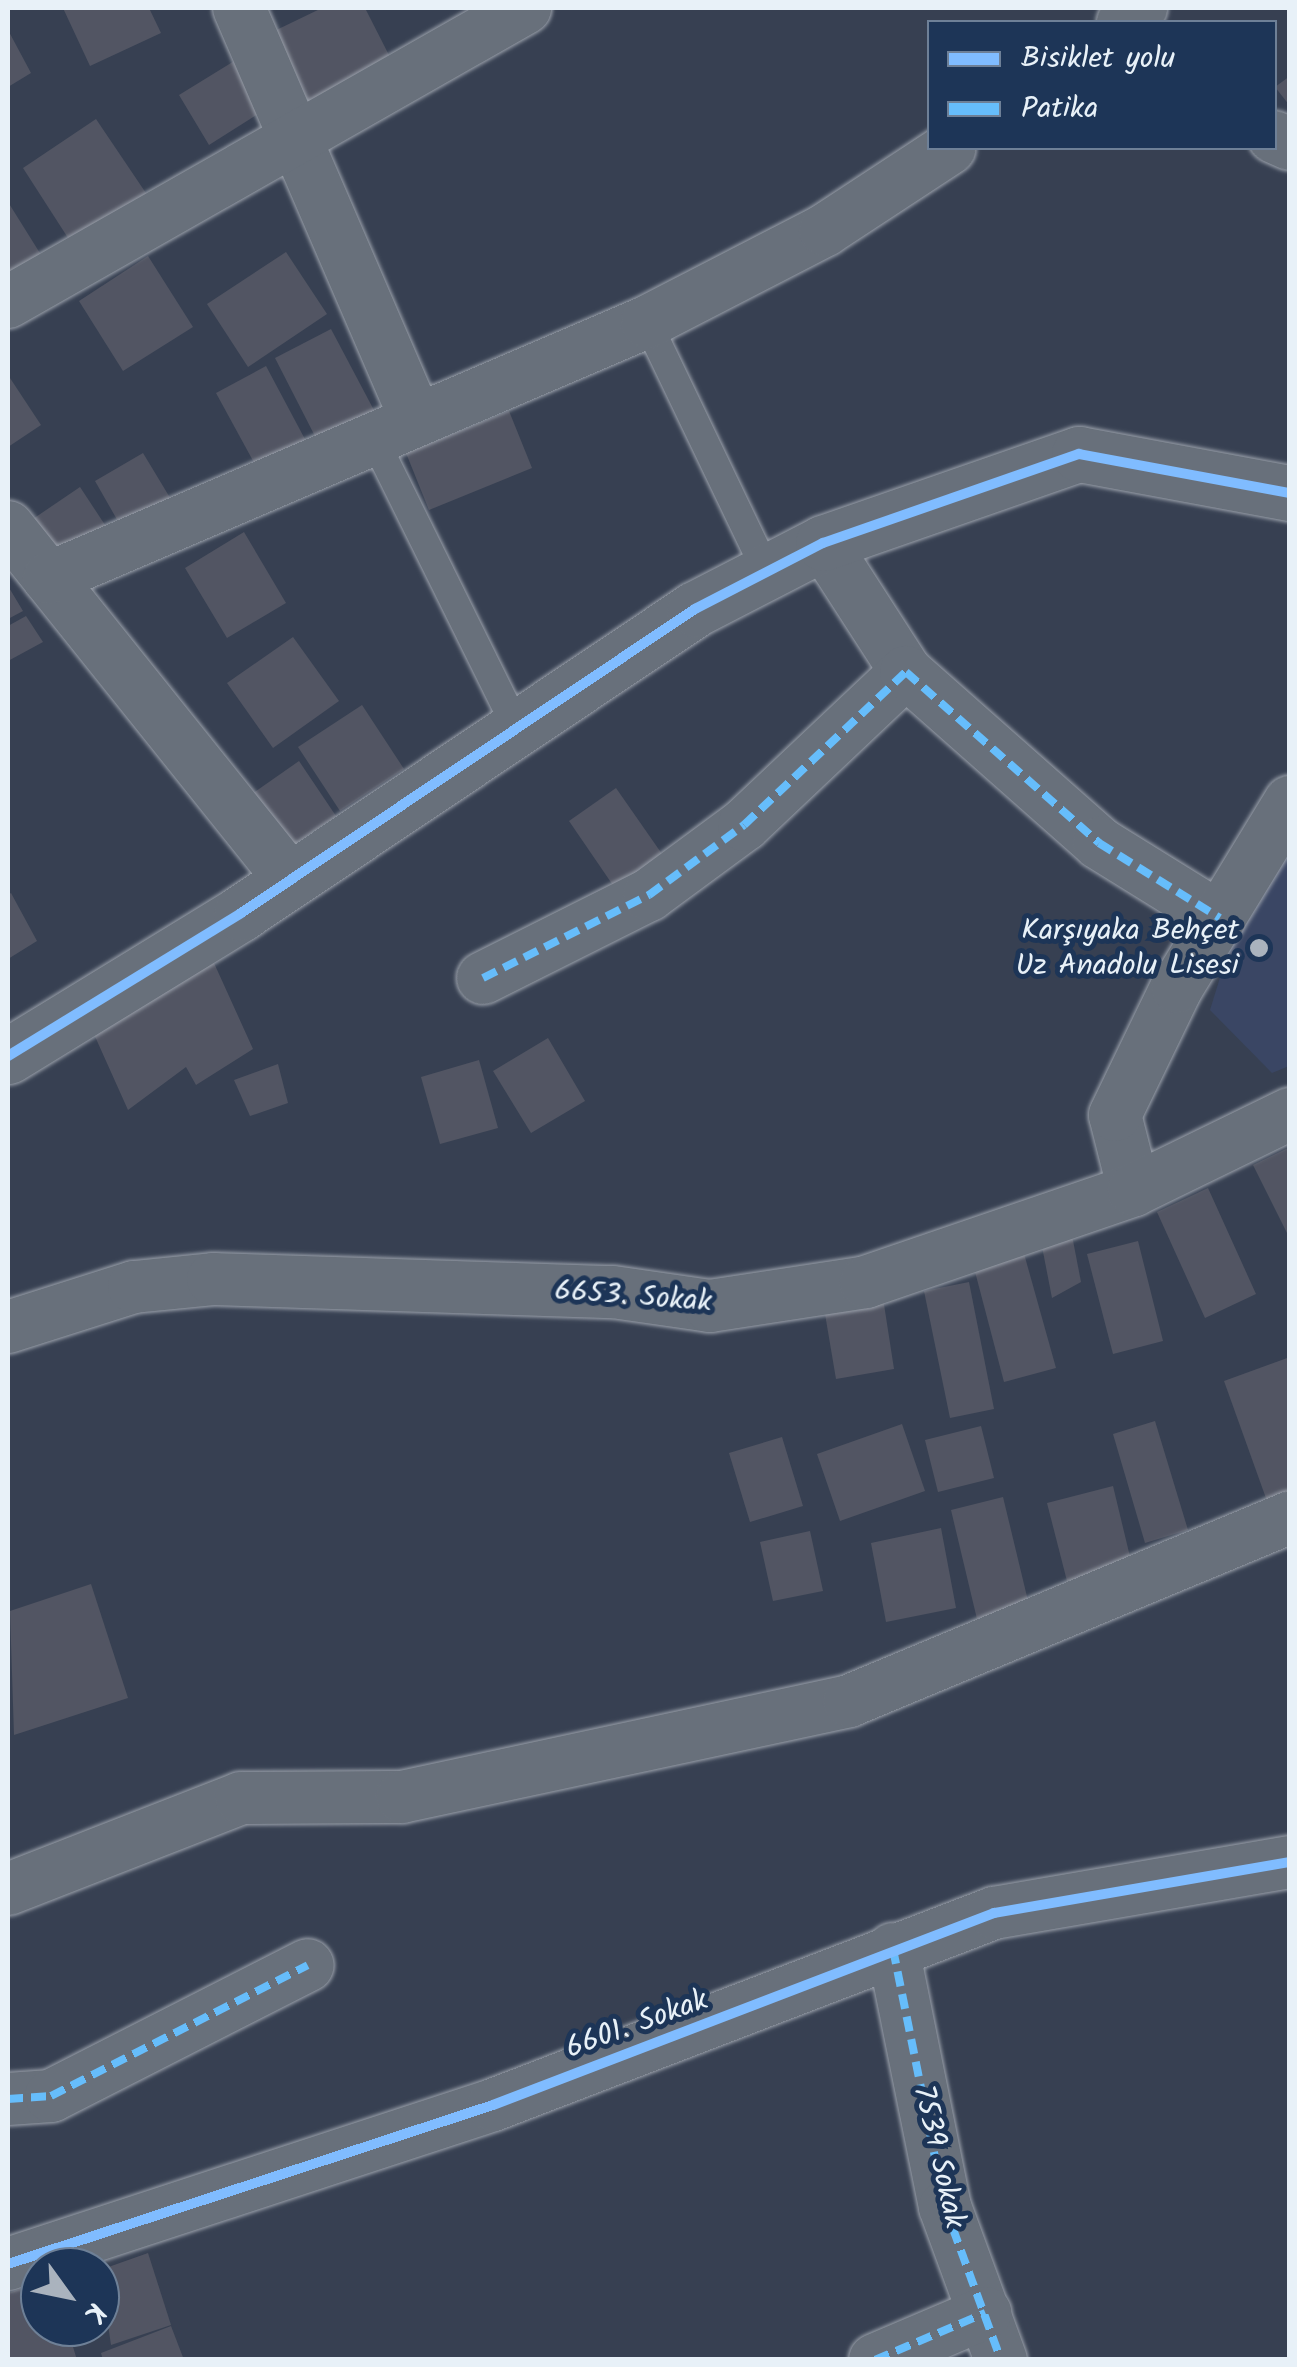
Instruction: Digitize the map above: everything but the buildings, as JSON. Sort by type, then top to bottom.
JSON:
[{"type":"street","points":[[239,8],[300,135],[394,426]]},
{"type":"street","points":[[8,302],[300,135],[501,14]]},
{"type":"street","points":[[48,578],[394,426],[647,322],[825,230],[947,150]]},
{"type":"street","points":[[8,1056],[290,880],[766,570],[823,543],[1079,454],[1290,493]]},
{"type":"street","points":[[8,528],[290,880]]},
{"type":"street","points":[[823,543],[906,672],[1042,798],[1220,918]]},
{"type":"street","points":[[483,978],[649,895],[756,814],[906,672]]},
{"type":"street","points":[[1134,1190],[1116,1115],[1220,918],[1290,802]]},
{"type":"street","name":"6653. Sokak","points":[[8,1326],[134,1288],[214,1279],[613,1292],[710,1306],[866,1282],[1134,1190],[1290,1114]]},
{"type":"street","points":[[8,1890],[241,1798],[402,1797],[849,1701],[1290,1517]]},
{"type":"street","name":"6601. Sokak","points":[[8,2264],[492,2105],[994,1913],[1290,1862]]},
{"type":"street","name":"7539 Sokak","points":[[893,1949],[946,2206],[993,2336]]},
{"type":"street","points":[[8,2099],[51,2096],[308,1964]]},
{"type":"street","points":[[874,2360],[993,2336]]},
{"type":"lane","points":[[647,322],[766,570]]},
{"type":"lane","points":[[394,426],[518,728]]},
{"type":"shaded area","name":"Karşıyaka Behçet Uz Anadolu Lisesi","points":[[1289,837],[1289,1066],[1272,1073],[1210,1010],[1248,887]]},
{"type":"marked path","points":[[483,978],[649,895],[744,825],[906,672],[1099,843],[1220,918]]},
{"type":"marked path","points":[[893,1949],[945,2207],[1001,2360]]},
{"type":"marked path","points":[[8,2099],[51,2096],[308,1965]]},
{"type":"marked path","points":[[875,2360],[985,2313]]},
{"type":"cycle path","points":[[8,1056],[241,913],[695,609],[823,543],[1079,454],[1290,493]]},
{"type":"cycle path","points":[[8,2264],[493,2105],[994,1913],[1290,1862]]},
{"type":"place","name":"Karşıyaka Behçet Uz Anadolu Lisesi","points":[[1259,948]]}]
